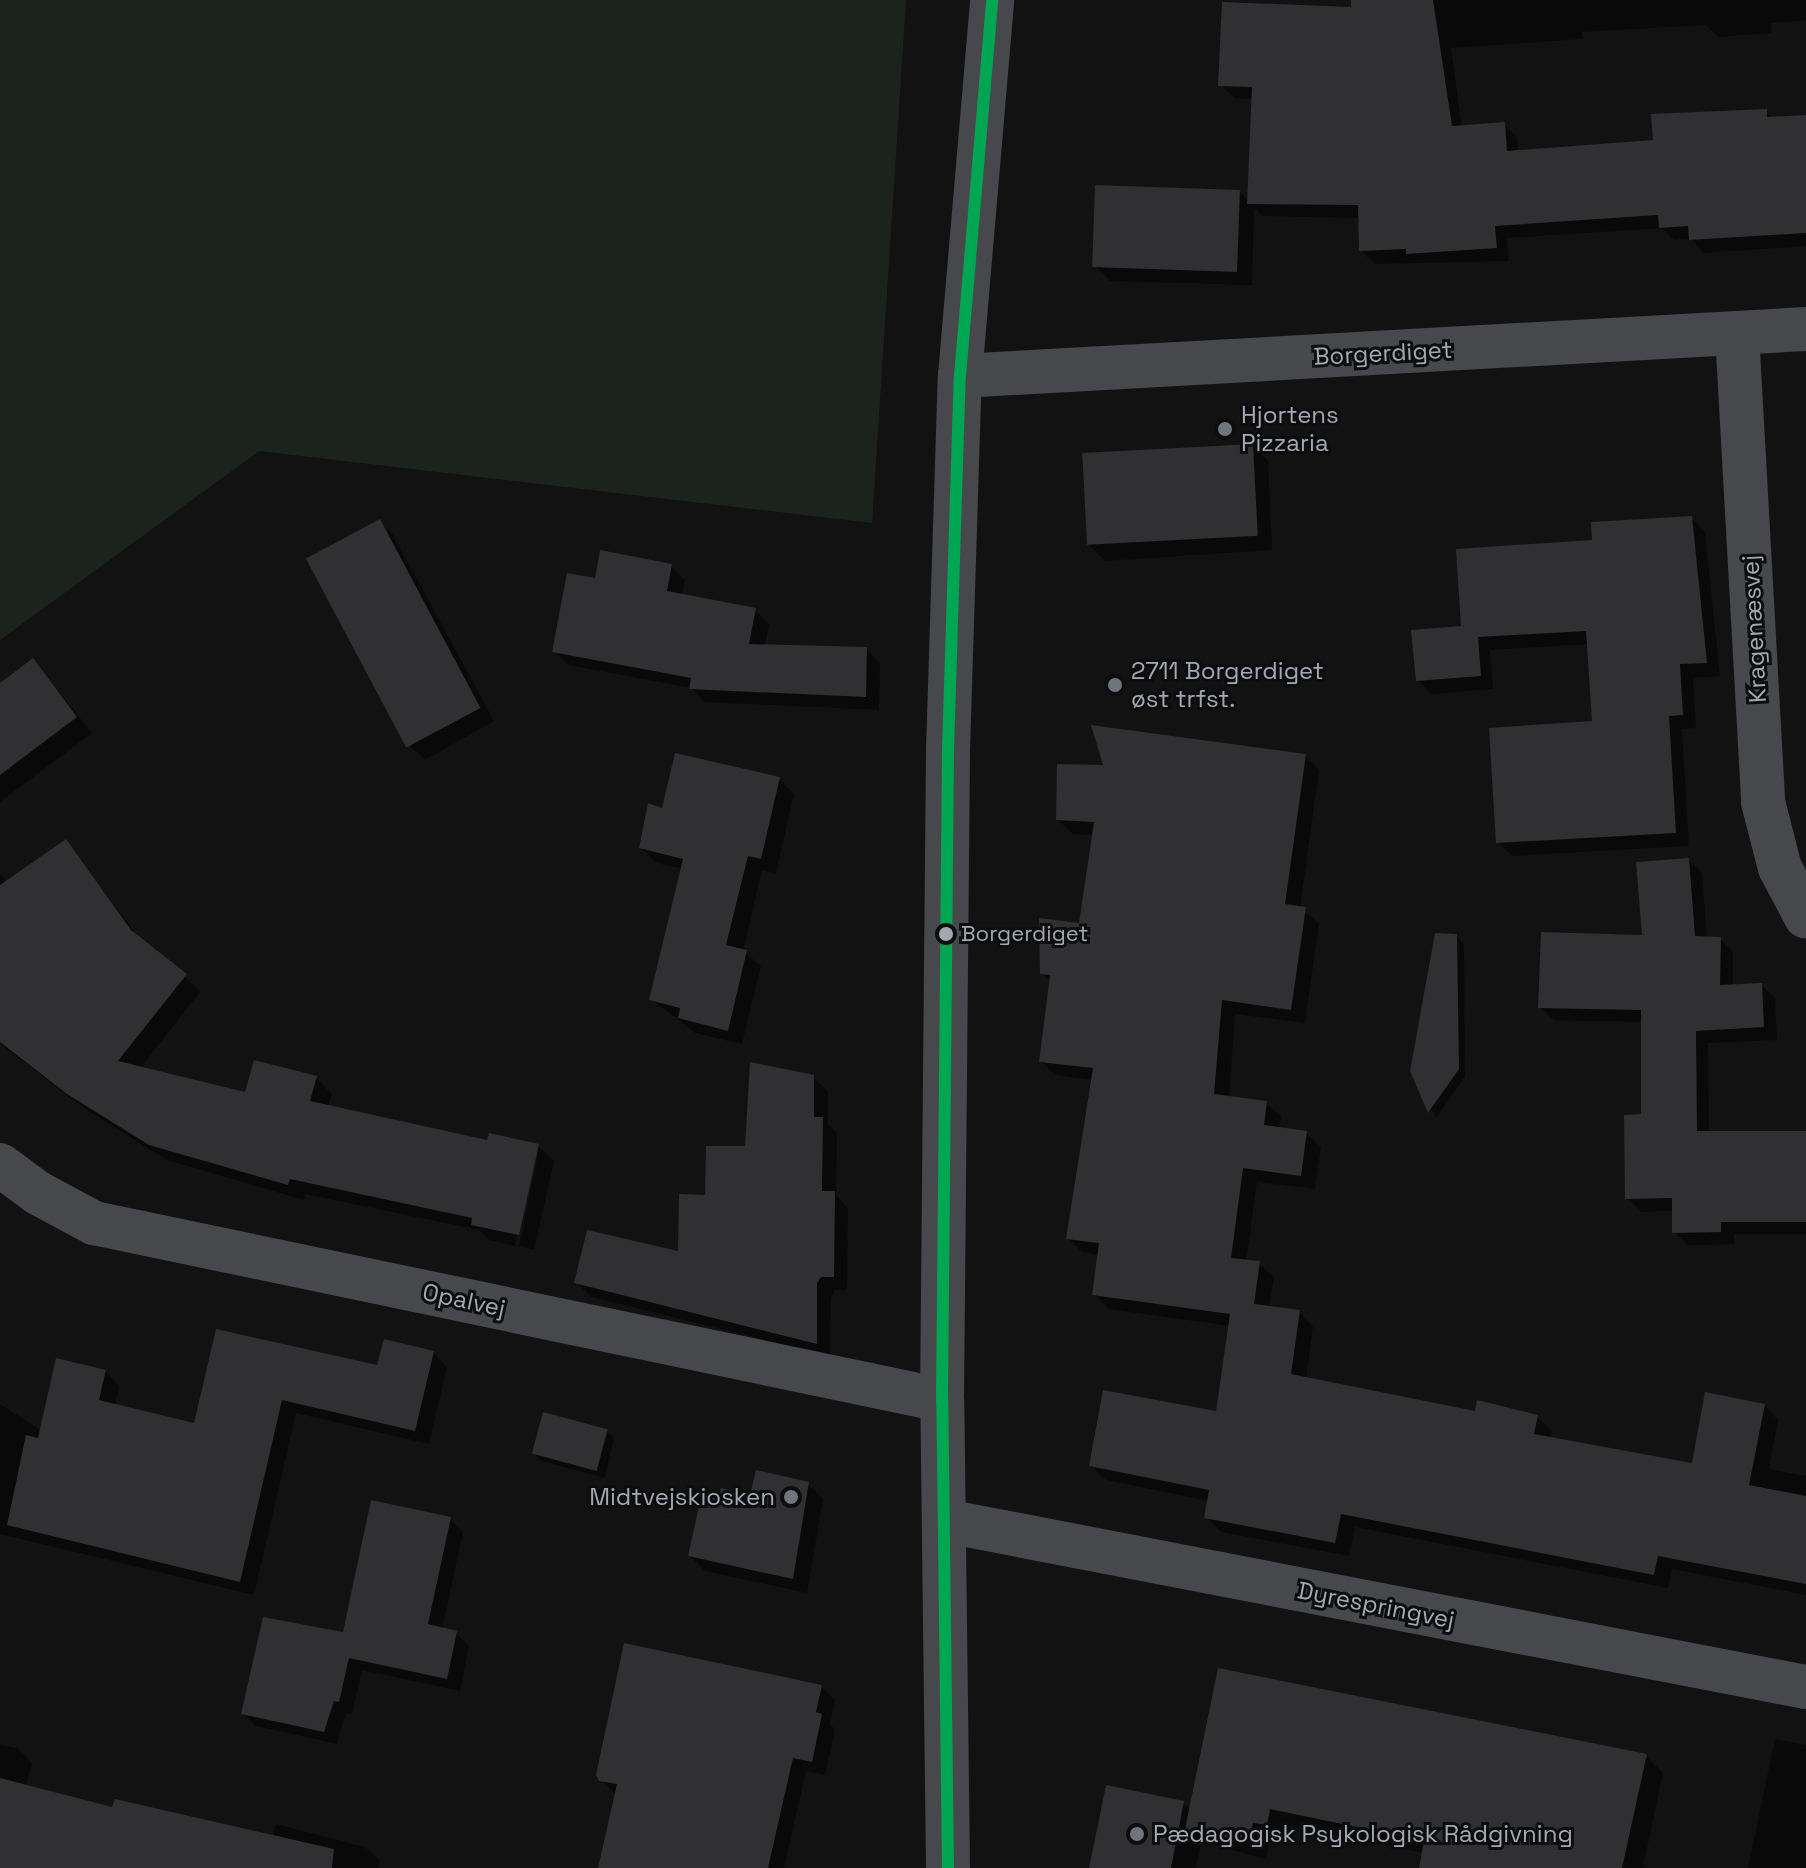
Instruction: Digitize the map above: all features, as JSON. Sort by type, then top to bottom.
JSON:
[{"type":"street","points":[[948,1868],[946,1521],[942,1400],[948,750],[960,376],[992,0]]},
{"type":"street","name":"Borgerdiget","points":[[960,376],[1806,329]]},
{"type":"street","name":"Kragenæsvej","points":[[1737,333],[1763,802],[1780,868],[1806,917]]},
{"type":"street","name":"Opalvej","points":[[0,1165],[38,1193],[94,1223],[942,1400]]},
{"type":"street","name":"Dyrespringvej","points":[[946,1521],[1806,1687]]},
{"type":"shaded area","points":[[0,0],[906,0],[872,523],[259,451],[0,640]]},
{"type":"building","points":[[1351,0],[1433,0],[1452,126],[1505,122],[1507,151],[1653,140],[1651,114],[1767,109],[1767,117],[1806,115],[1806,233],[1689,240],[1688,226],[1659,228],[1658,215],[1495,226],[1497,248],[1406,254],[1406,249],[1359,251],[1358,205],[1247,204],[1252,87],[1218,86],[1222,2],[1351,7]]},
{"type":"building","points":[[1095,185],[1240,190],[1237,272],[1092,267]]},
{"type":"building","points":[[1253,444],[1258,536],[1087,545],[1082,453]]},
{"type":"building","points":[[1692,516],[1707,663],[1680,664],[1683,715],[1669,716],[1676,833],[1496,843],[1489,728],[1592,721],[1586,631],[1478,637],[1481,676],[1416,681],[1411,630],[1461,626],[1456,549],[1592,540],[1591,522]]},
{"type":"building","points":[[380,519],[480,708],[406,747],[306,558]]},
{"type":"building","points":[[600,550],[672,564],[667,591],[756,608],[749,644],[867,647],[866,697],[689,689],[691,678],[552,652],[567,573],[595,578]]},
{"type":"building","points":[[33,658],[77,717],[0,775],[0,683]]},
{"type":"building","points":[[1091,725],[1306,754],[1285,904],[1306,907],[1291,1010],[1222,1000],[1214,1094],[1267,1101],[1264,1125],[1307,1131],[1301,1176],[1243,1168],[1231,1258],[1260,1261],[1254,1304],[1300,1310],[1291,1374],[1475,1411],[1477,1400],[1538,1415],[1534,1434],[1692,1463],[1705,1392],[1765,1404],[1749,1485],[1806,1496],[1806,1584],[1658,1556],[1654,1575],[1341,1514],[1335,1543],[1204,1518],[1209,1490],[1089,1466],[1103,1390],[1216,1411],[1230,1314],[1092,1295],[1099,1243],[1066,1239],[1093,1068],[1039,1062],[1050,975],[1040,974],[1039,918],[1079,923],[1094,822],[1056,820],[1057,764],[1103,765]]},
{"type":"building","points":[[675,753],[780,777],[761,859],[748,856],[726,945],[747,950],[728,1031],[678,1018],[680,1008],[649,1000],[683,859],[639,848],[648,803],[662,808]]},
{"type":"building","points":[[66,839],[131,930],[187,974],[118,1061],[245,1092],[254,1060],[317,1076],[310,1101],[487,1140],[489,1133],[539,1144],[519,1235],[471,1225],[472,1218],[290,1179],[288,1185],[149,1145],[67,1094],[0,1042],[0,885]]},
{"type":"building","points":[[1689,858],[1695,936],[1721,937],[1720,985],[1762,983],[1764,1027],[1696,1031],[1697,1131],[1806,1131],[1806,1222],[1721,1222],[1721,1232],[1672,1233],[1672,1198],[1625,1199],[1624,1115],[1641,1114],[1641,1010],[1538,1008],[1541,932],[1642,935],[1636,862]]},
{"type":"building","points":[[1435,933],[1457,934],[1459,1069],[1428,1113],[1410,1071]]},
{"type":"building","points":[[750,1062],[814,1075],[814,1117],[823,1117],[822,1191],[835,1191],[834,1277],[821,1277],[817,1283],[817,1344],[574,1283],[587,1230],[678,1251],[679,1194],[705,1195],[706,1146],[745,1146]]},
{"type":"building","points":[[216,1329],[377,1365],[384,1339],[434,1351],[415,1431],[282,1400],[240,1582],[7,1525],[26,1435],[38,1438],[56,1358],[106,1370],[99,1400],[194,1423]]},
{"type":"building","points":[[543,1412],[608,1429],[597,1471],[532,1454]]},
{"type":"building","points":[[756,1470],[809,1482],[793,1579],[688,1556],[702,1493],[719,1496],[721,1488],[750,1495]]},
{"type":"building","points":[[371,1500],[451,1517],[428,1624],[457,1631],[447,1679],[349,1658],[339,1702],[334,1701],[324,1732],[241,1714],[263,1617],[343,1632]]},
{"type":"building","points":[[624,1643],[822,1685],[816,1712],[822,1714],[812,1762],[793,1758],[768,1868],[598,1868],[617,1784],[599,1781],[596,1775]]},
{"type":"building","points":[[1218,1668],[1647,1754],[1622,1868],[1419,1868],[1424,1841],[1270,1809],[1267,1825],[1253,1823],[1249,1842],[1185,1829]]},
{"type":"building","points":[[0,1778],[112,1807],[115,1799],[334,1849],[332,1868],[0,1868]]},
{"type":"building","name":"Pædagogisk Psykologisk Rådgivning","points":[[1106,1785],[1184,1801],[1171,1868],[1089,1868]]},
{"type":"transit line","points":[[948,1868],[942,1400],[948,750],[960,376],[992,0]]},
{"type":"place","name":"Hjortens Pizzaria","points":[[1225,429]]},
{"type":"place","name":"2711 Borgerdiget øst trfst.","points":[[1115,685]]},
{"type":"place","name":"Borgerdiget","points":[[946,934]]},
{"type":"place","name":"Midtvejskiosken","points":[[791,1497]]},
{"type":"place","name":"Pædagogisk Psykologisk Rådgivning","points":[[1137,1834]]}]
